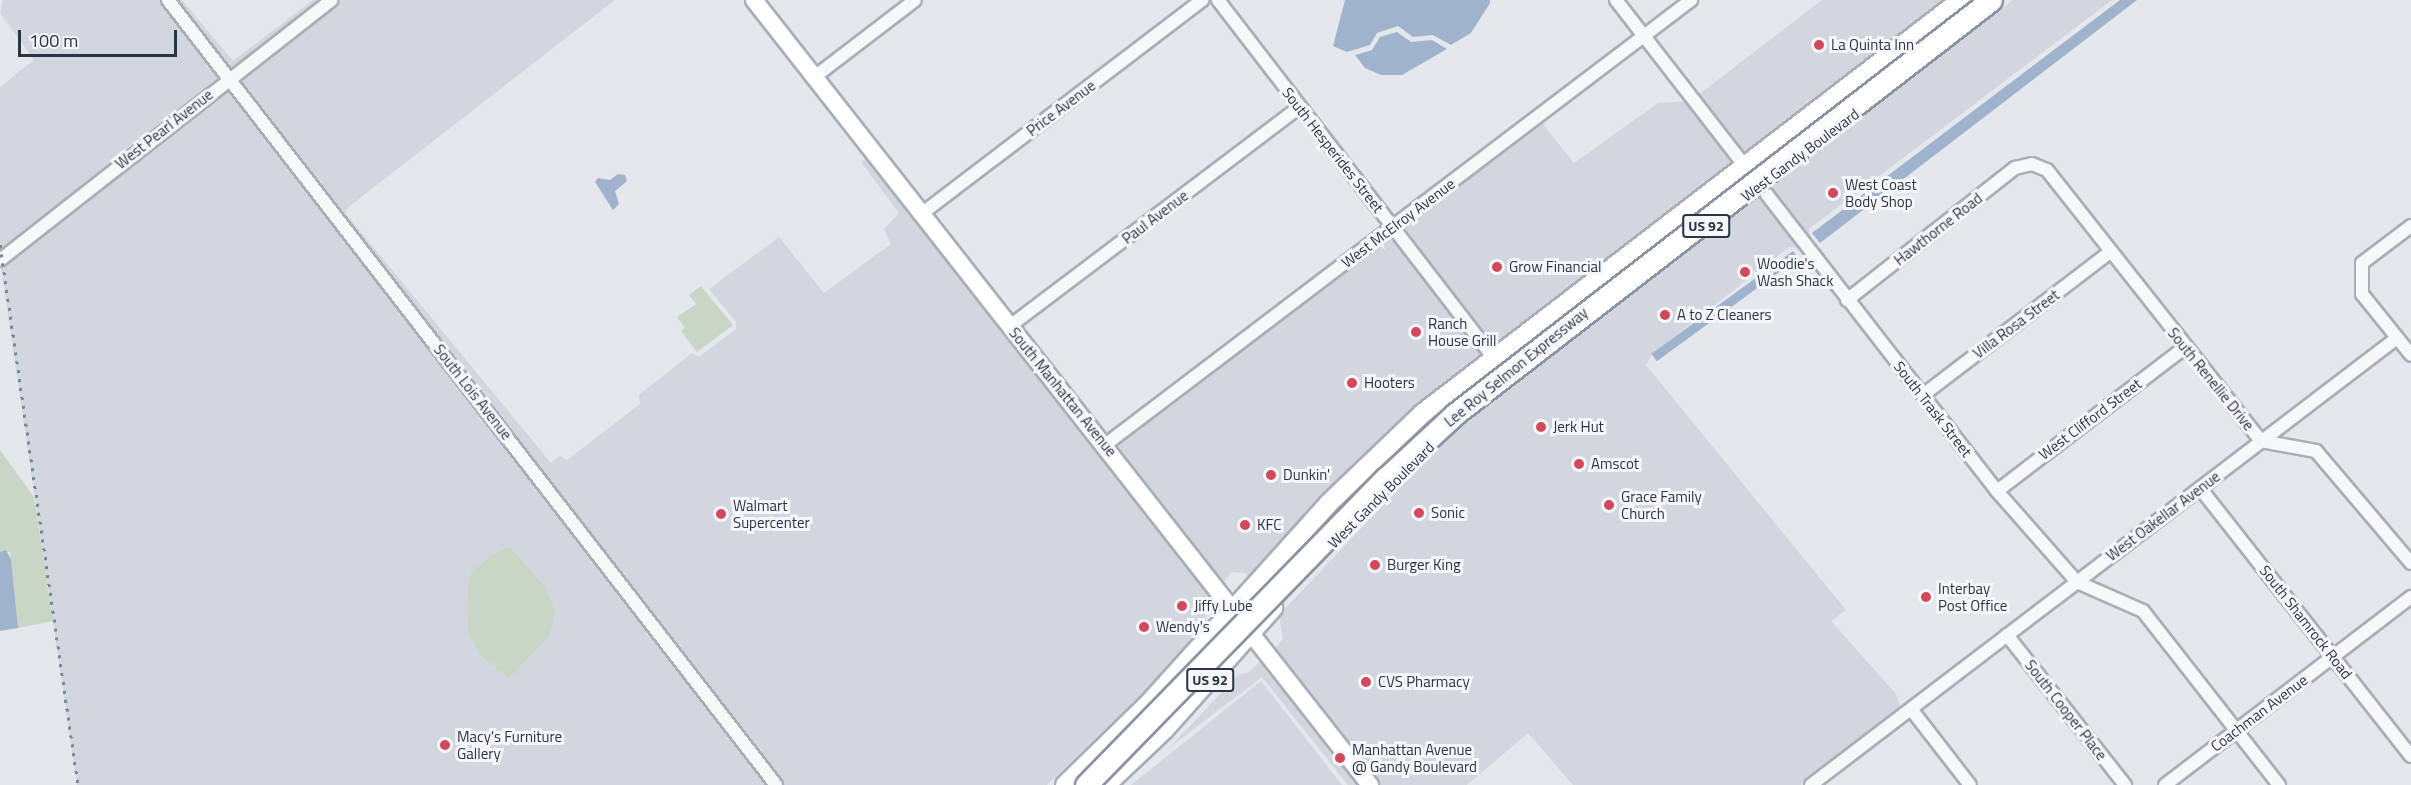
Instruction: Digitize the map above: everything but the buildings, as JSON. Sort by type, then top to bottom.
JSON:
[{"type":"highway","name":"Lee Roy Selmon Expressway","points":[[1071,785],[1128,731],[1378,470],[1448,405],[1968,0]]},
{"type":"highway","name":"Lee Roy Selmon Expressway","points":[[1086,785],[1386,478],[1455,414],[1990,0]]},
{"type":"main road","name":"West Gandy Boulevard","points":[[1065,785],[1150,702],[1328,504],[1435,403],[1961,0]]},
{"type":"main road","points":[[1894,83],[1904,69],[1990,0]]},
{"type":"main road","name":"West Gandy Boulevard","points":[[1106,785],[1164,730],[1250,632],[1362,511],[1464,413],[2003,0]]},
{"type":"main road","points":[[1760,186],[1760,165],[1855,90],[1869,70]]},
{"type":"main road","points":[[1659,263],[1663,252],[1739,195],[1748,180],[1744,165]]},
{"type":"main road","points":[[1464,413],[1465,398],[1472,387],[1562,317],[1590,282]]},
{"type":"main road","points":[[1250,632],[1252,614],[1264,589],[1341,502],[1419,426],[1435,403]]},
{"type":"main road","points":[[1098,785],[1129,757],[1222,654],[1234,628],[1234,609]]},
{"type":"street","name":"South Lois Avenue","points":[[168,0],[776,785]]},
{"type":"street","name":"West Pearl Avenue","points":[[0,260],[331,0]]},
{"type":"street","name":"South Manhattan Avenue","points":[[754,0],[920,215],[1105,445],[1371,785]]},
{"type":"street","points":[[813,78],[915,0]]},
{"type":"street","name":"Price Avenue","points":[[920,215],[1202,0]]},
{"type":"street","name":"South Hesperides Street","points":[[1218,0],[1493,357]]},
{"type":"street","name":"South Trask Street","points":[[1616,0],[1997,491],[2077,582],[2143,611],[2279,785]]},
{"type":"street","name":"West McElroy Avenue","points":[[1105,445],[1691,0]]},
{"type":"street","name":"Paul Avenue","points":[[1010,326],[1300,107]]},
{"type":"street","name":"South Renellie Drive","points":[[2032,164],[2047,170],[2184,348],[2262,441],[2316,451],[2411,562]]},
{"type":"street","name":"Hawthorne Road","points":[[1847,300],[2015,168],[2032,164]]},
{"type":"street","points":[[2411,225],[2362,263],[2362,294],[2411,355]]},
{"type":"street","name":"Villa Rosa Street","points":[[1923,395],[2110,252]]},
{"type":"street","name":"West Oakellar Avenue","points":[[1814,784],[2397,338]]},
{"type":"street","name":"West Clifford Street","points":[[1997,491],[2184,348]]},
{"type":"street","name":"South Shamrock Road","points":[[2200,488],[2411,756]]},
{"type":"street","name":"Coachman Avenue","points":[[2165,785],[2411,597]]},
{"type":"street","name":"South Cooper Place","points":[[2007,635],[2125,785]]},
{"type":"street","points":[[1911,709],[1971,785]]},
{"type":"shaded area","points":[[3,0],[161,0],[221,76],[0,252],[0,87],[34,60],[0,13]]},
{"type":"shaded area","points":[[175,0],[182,0],[233,61],[313,0],[321,0],[230,70]]},
{"type":"shaded area","points":[[341,0],[615,0],[347,208],[346,214],[551,463],[560,456],[567,460],[640,404],[639,395],[692,353],[699,357],[736,329],[736,322],[709,289],[779,237],[824,293],[891,244],[884,229],[899,213],[861,162],[868,156],[1215,594],[1206,608],[1206,622],[1160,676],[1047,785],[783,785],[237,79]]},
{"type":"shaded area","points":[[1822,0],[1951,0],[1744,157],[1697,96]]},
{"type":"shaded area","points":[[2013,0],[2112,0],[1809,229],[1810,241],[1768,187]]},
{"type":"shaded area","points":[[229,86],[769,785],[77,785],[1,267]],"holes":[[[510,547],[545,586],[468,631],[469,576]]]},
{"type":"shaded area","points":[[1687,101],[1736,163],[1492,347],[1401,229],[1541,122],[1574,163],[1658,103]]},
{"type":"shaded area","points":[[1760,194],[1801,248],[1789,247],[1652,354],[1646,365],[1846,610],[1831,621],[1896,694],[1901,708],[1801,785],[1573,785],[1528,733],[1467,785],[1377,785],[1272,651],[1283,639],[1279,615],[1444,441]]},
{"type":"shaded area","points":[[1392,235],[1483,353],[1380,442],[1294,527],[1250,578],[1245,573],[1232,572],[1221,585],[1113,446]]},
{"type":"shaded area","points":[[1264,658],[1364,785],[1348,785],[1262,677],[1169,748],[1238,675],[1249,672]]},
{"type":"shaded area","points":[[1261,681],[1342,785],[1131,785]]},
{"type":"green space","points":[[701,286],[733,325],[697,352],[681,331],[685,328],[677,317],[696,304],[689,295]]},
{"type":"green space","points":[[0,450],[34,497],[53,621],[18,628],[10,552],[0,552]]},
{"type":"green space","points":[[510,547],[545,586],[555,611],[550,635],[509,678],[481,656],[468,631],[467,604],[469,576],[490,556]]},
{"type":"water","points":[[1345,0],[1490,0],[1490,3],[1471,33],[1451,45],[1433,35],[1413,37],[1398,26],[1377,33],[1370,45],[1347,52],[1333,46]]},
{"type":"water","points":[[2120,0],[2137,0],[1820,243],[1812,233]]},
{"type":"water","points":[[1397,32],[1411,42],[1432,40],[1447,49],[1402,75],[1381,75],[1365,68],[1355,55],[1372,50],[1380,37]]},
{"type":"water","points":[[618,174],[625,175],[627,181],[615,191],[619,204],[613,210],[595,182],[598,178],[610,180]]},
{"type":"water","points":[[1793,251],[1798,258],[1657,361],[1651,354]]},
{"type":"water","points":[[6,550],[11,559],[18,628],[0,631],[0,552]]},
{"type":"railway","points":[[0,245],[78,785]]},
{"type":"place","name":"La Quinta Inn","points":[[1819,45]]},
{"type":"place","name":"West Coast Body Shop","points":[[1833,193]]},
{"type":"place","name":"Grow Financial","points":[[1497,267]]},
{"type":"place","name":"Woodie's Wash Shack","points":[[1745,272]]},
{"type":"place","name":"A to Z Cleaners","points":[[1665,315]]},
{"type":"place","name":"Ranch House Grill","points":[[1416,332]]},
{"type":"place","name":"Hooters","points":[[1352,383]]},
{"type":"place","name":"Jerk Hut","points":[[1541,427]]},
{"type":"place","name":"Amscot","points":[[1579,464]]},
{"type":"place","name":"Dunkin'","points":[[1271,475]]},
{"type":"place","name":"Grace Family Church","points":[[1609,505]]},
{"type":"place","name":"Sonic","points":[[1419,513]]},
{"type":"place","name":"Walmart Supercenter","points":[[721,514]]},
{"type":"place","name":"KFC","points":[[1245,525]]},
{"type":"place","name":"Burger King","points":[[1375,565]]},
{"type":"place","name":"Interbay Post Office","points":[[1926,597]]},
{"type":"place","name":"Jiffy Lube","points":[[1182,606]]},
{"type":"place","name":"Wendy's","points":[[1144,627]]},
{"type":"place","name":"CVS Pharmacy","points":[[1366,682]]},
{"type":"place","name":"Macy's Furniture Gallery","points":[[445,745]]},
{"type":"place","name":"Manhattan Avenue @ Gandy Boulevard","points":[[1340,758]]}]
